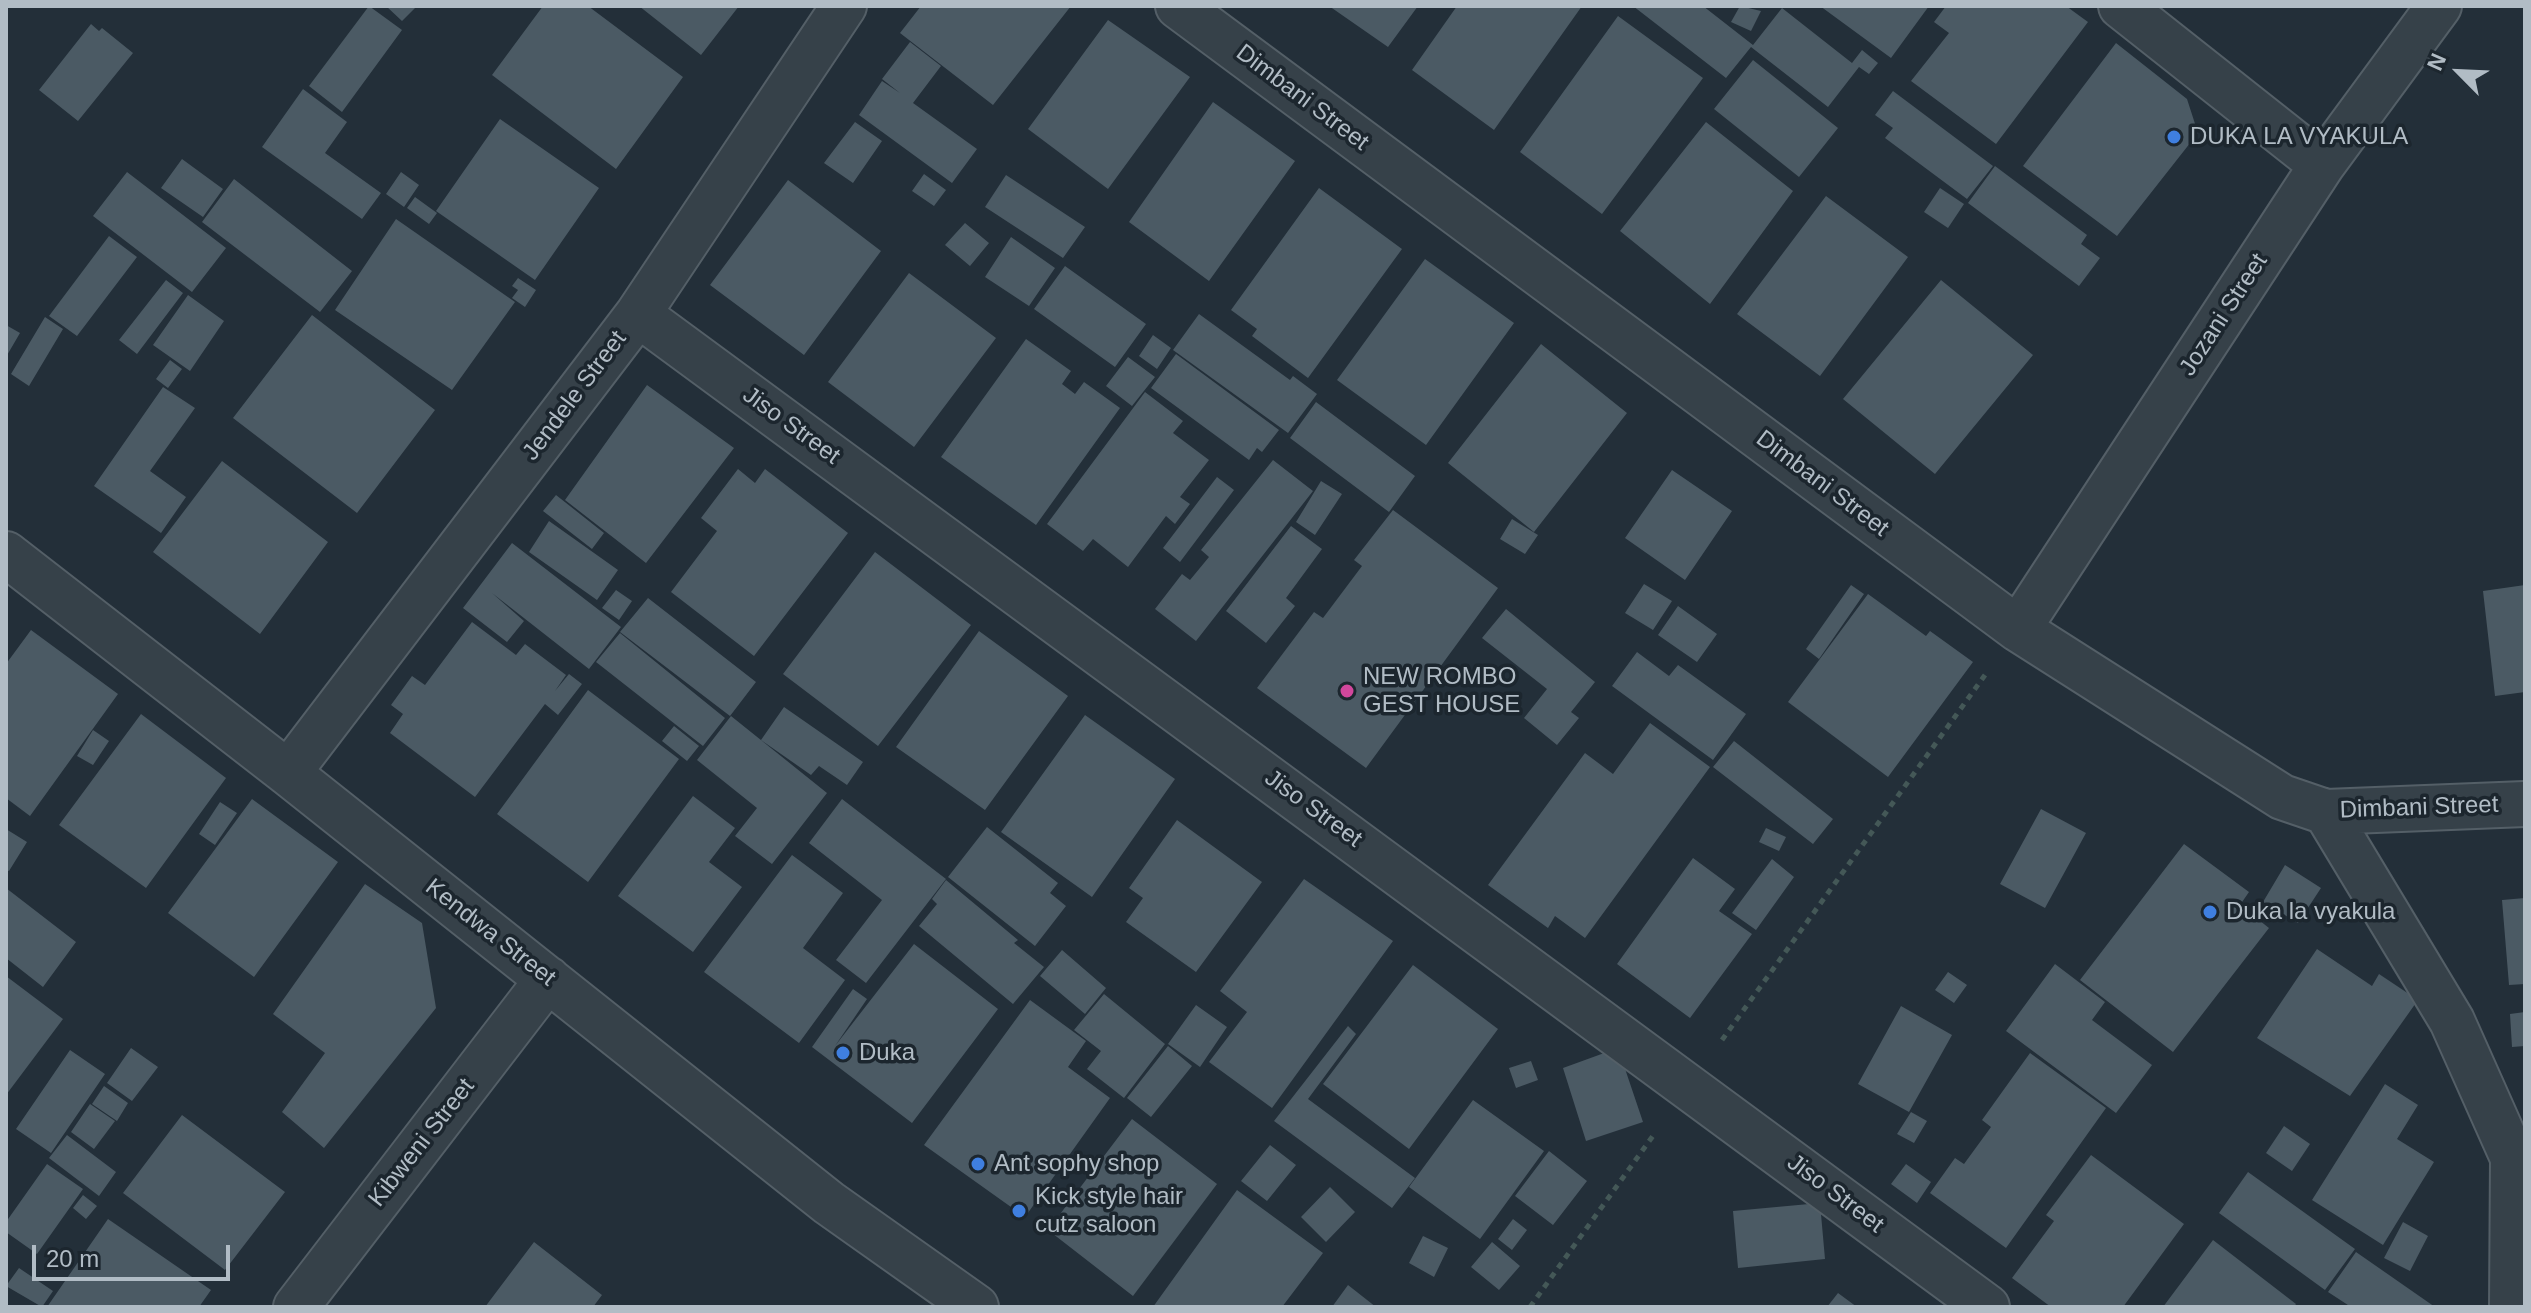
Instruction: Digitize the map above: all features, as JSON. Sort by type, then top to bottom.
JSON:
[{"type":"street","name":"Jendele Street","points":[[288,773],[638,314],[844,6]]},
{"type":"street","name":"Dimbani Street","points":[[1178,6],[2018,629],[2282,797],[2326,812],[2525,804]]},
{"type":"street","points":[[2121,6],[2322,165]]},
{"type":"street","name":"Jozani Street","points":[[2018,629],[2322,165],[2439,6]]},
{"type":"street","name":"Jiso Street","points":[[638,314],[1987,1307]]},
{"type":"street","name":"Kendwa Street","points":[[6,554],[288,773],[829,1203],[976,1307]]},
{"type":"street","points":[[2326,812],[2452,1021],[2513,1158],[2512,1307]]},
{"type":"street","name":"Kibweni Street","points":[[296,1307],[548,979]]},
{"type":"path","points":[[1530,1307],[2018,629]]},
{"type":"building","points":[[369,6],[402,30],[342,112],[309,86]]},
{"type":"building","points":[[386,6],[417,6],[402,21]]},
{"type":"building","points":[[543,6],[588,6],[683,77],[616,169],[492,75]]},
{"type":"building","points":[[639,6],[739,6],[701,55]]},
{"type":"building","points":[[921,6],[1071,6],[993,105],[900,33]]},
{"type":"building","points":[[1329,6],[1418,6],[1388,47]]},
{"type":"building","points":[[1457,6],[1582,6],[1494,130],[1412,70]]},
{"type":"building","points":[[1633,6],[1703,6],[1753,45],[1782,8],[1852,63],[1862,50],[1878,63],[1869,74],[1859,67],[1828,107],[1751,47],[1726,78]]},
{"type":"building","points":[[1740,6],[1761,11],[1751,31],[1731,22]]},
{"type":"building","points":[[1820,6],[1929,6],[1891,58]]},
{"type":"building","points":[[1946,6],[2066,6],[2088,22],[1996,144],[1911,81],[1949,33],[1934,22]]},
{"type":"building","points":[[1618,16],[1703,78],[1602,214],[1520,152]]},
{"type":"building","points":[[1108,20],[1190,77],[1108,189],[1028,129]]},
{"type":"building","points":[[91,24],[99,31],[102,28],[133,53],[78,121],[39,90]]},
{"type":"building","points":[[910,42],[941,66],[913,103],[977,149],[952,183],[859,115],[882,81],[900,93],[882,79]]},
{"type":"building","points":[[2116,43],[2187,99],[2198,133],[2117,236],[2023,166]]},
{"type":"building","points":[[1753,60],[1838,128],[1799,177],[1714,109]]},
{"type":"building","points":[[303,89],[347,122],[325,153],[381,193],[362,219],[262,147]]},
{"type":"building","points":[[1893,91],[1993,166],[1967,199],[1885,138],[1893,128],[1875,115]]},
{"type":"building","points":[[1213,102],[1295,161],[1209,281],[1129,222]]},
{"type":"building","points":[[500,119],[599,188],[535,280],[436,211]]},
{"type":"building","points":[[855,122],[882,141],[853,183],[824,163]]},
{"type":"building","points":[[1706,122],[1793,191],[1710,304],[1620,231]]},
{"type":"building","points":[[182,159],[223,189],[203,217],[161,188]]},
{"type":"building","points":[[1995,166],[2087,235],[2081,244],[2100,258],[2079,286],[1968,203]]},
{"type":"building","points":[[127,172],[226,248],[192,292],[93,216]]},
{"type":"building","points":[[401,172],[419,185],[404,207],[386,194]]},
{"type":"building","points":[[924,174],[946,190],[934,206],[912,191]]},
{"type":"building","points":[[1006,175],[1085,227],[1063,258],[985,207]]},
{"type":"building","points":[[234,179],[352,271],[320,312],[202,222]]},
{"type":"building","points":[[788,180],[881,251],[804,355],[710,285]]},
{"type":"building","points":[[1319,188],[1402,249],[1308,378],[1252,336],[1257,329],[1231,310]]},
{"type":"building","points":[[1940,188],[1964,204],[1948,228],[1924,212]]},
{"type":"building","points":[[1826,196],[1908,257],[1820,376],[1737,314]]},
{"type":"building","points":[[415,197],[437,213],[429,224],[407,208]]},
{"type":"building","points":[[396,219],[515,302],[452,390],[335,310]]},
{"type":"building","points":[[965,223],[989,243],[970,266],[945,245]]},
{"type":"building","points":[[109,236],[137,257],[77,336],[49,316]]},
{"type":"building","points":[[1011,237],[1055,268],[1029,306],[985,277]]},
{"type":"building","points":[[1425,259],[1514,323],[1426,445],[1337,380]]},
{"type":"building","points":[[1065,266],[1146,324],[1115,367],[1034,309]]},
{"type":"building","points":[[909,273],[996,338],[914,447],[828,382]]},
{"type":"building","points":[[518,278],[536,290],[525,307],[512,298],[518,290],[512,286]]},
{"type":"building","points":[[166,280],[183,293],[137,354],[119,340]]},
{"type":"building","points":[[1941,280],[2033,355],[1935,474],[1843,399]]},
{"type":"building","points":[[188,295],[224,321],[190,371],[153,345]]},
{"type":"building","points":[[1199,314],[1290,380],[1293,376],[1317,394],[1288,433],[1173,350]]},
{"type":"building","points":[[312,315],[435,410],[357,513],[233,418]]},
{"type":"building","points":[[45,317],[63,329],[29,386],[11,374]]},
{"type":"building","points":[[6,325],[20,333],[6,357]]},
{"type":"building","points":[[1153,335],[1171,348],[1157,369],[1139,356]]},
{"type":"building","points":[[1026,339],[1071,371],[1062,384],[1075,394],[1084,382],[1120,408],[1036,525],[941,457]]},
{"type":"building","points":[[1541,344],[1627,413],[1534,532],[1448,463]]},
{"type":"building","points":[[1176,354],[1279,430],[1262,452],[1257,448],[1249,460],[1151,388]]},
{"type":"building","points":[[1128,357],[1155,377],[1132,406],[1106,386]]},
{"type":"building","points":[[170,360],[182,369],[168,388],[156,379]]},
{"type":"building","points":[[647,385],[734,448],[646,563],[565,500]]},
{"type":"building","points":[[163,387],[195,408],[150,471],[186,497],[161,533],[94,486]]},
{"type":"building","points":[[1145,392],[1183,421],[1173,433],[1209,460],[1180,497],[1190,504],[1175,524],[1166,516],[1128,567],[1093,539],[1083,551],[1047,524]]},
{"type":"building","points":[[1316,402],[1415,476],[1389,512],[1290,438]]},
{"type":"building","points":[[1273,460],[1313,491],[1196,641],[1155,609],[1182,574],[1190,580],[1209,557],[1201,550]]},
{"type":"building","points":[[222,461],[328,542],[260,634],[153,552]]},
{"type":"building","points":[[738,469],[755,483],[765,469],[848,533],[754,656],[671,592],[717,531],[701,518]]},
{"type":"building","points":[[1672,470],[1732,511],[1685,580],[1625,538]]},
{"type":"building","points":[[1217,477],[1234,490],[1180,562],[1163,548]]},
{"type":"building","points":[[1321,481],[1342,494],[1315,535],[1296,522]]},
{"type":"building","points":[[556,495],[604,533],[592,549],[543,511]]},
{"type":"building","points":[[1393,510],[1498,588],[1366,768],[1257,688],[1314,612],[1323,618],[1362,566],[1354,560]]},
{"type":"building","points":[[1512,519],[1538,535],[1525,554],[1500,539]]},
{"type":"building","points":[[549,521],[618,570],[597,600],[529,552]]},
{"type":"building","points":[[1291,526],[1322,549],[1286,598],[1295,606],[1266,643],[1226,611]]},
{"type":"building","points":[[512,543],[621,627],[589,669],[492,593],[524,621],[507,642],[463,608]]},
{"type":"building","points":[[875,552],[971,625],[878,746],[783,674]]},
{"type":"building","points":[[1644,584],[1672,601],[1653,630],[1625,613]]},
{"type":"building","points":[[1851,585],[1864,594],[1819,659],[1806,649]]},
{"type":"building","points":[[2525,585],[2525,692],[2495,696],[2483,591]]},
{"type":"building","points":[[616,590],[632,601],[619,620],[602,608]]},
{"type":"building","points":[[1868,594],[1926,636],[1930,631],[1973,662],[1888,777],[1788,702]]},
{"type":"building","points":[[648,598],[756,682],[730,716],[620,632]]},
{"type":"building","points":[[1678,606],[1717,634],[1697,662],[1658,635]]},
{"type":"building","points":[[1506,609],[1595,682],[1571,712],[1579,718],[1557,745],[1524,718],[1547,689],[1482,638]]},
{"type":"building","points":[[472,622],[516,655],[525,644],[566,675],[555,691],[569,674],[582,684],[558,715],[545,704],[475,797],[390,733],[403,714],[391,705],[412,676],[425,685]]},
{"type":"building","points":[[31,630],[118,694],[30,816],[6,798],[6,664]]},
{"type":"building","points":[[979,631],[1068,696],[985,810],[896,747]]},
{"type":"building","points":[[620,633],[725,718],[703,746],[596,662]]},
{"type":"building","points":[[1637,652],[1669,676],[1678,665],[1746,714],[1713,760],[1612,686]]},
{"type":"building","points":[[588,690],[679,759],[588,882],[497,814]]},
{"type":"building","points":[[784,707],[863,762],[847,785],[819,766],[811,775],[761,740]]},
{"type":"building","points":[[141,714],[226,778],[146,888],[59,825]]},
{"type":"building","points":[[1085,715],[1175,779],[1092,897],[1001,832]]},
{"type":"building","points":[[731,716],[827,793],[772,864],[735,836],[757,808],[697,760]]},
{"type":"building","points":[[1650,723],[1710,767],[1585,938],[1555,916],[1548,928],[1488,885],[1585,753],[1613,774]]},
{"type":"building","points":[[674,726],[699,746],[687,761],[662,741]]},
{"type":"building","points":[[93,730],[109,741],[93,765],[77,756]]},
{"type":"building","points":[[1734,741],[1833,819],[1813,844],[1713,767]]},
{"type":"building","points":[[693,796],[735,828],[709,862],[742,887],[693,952],[618,896]]},
{"type":"building","points":[[252,799],[338,862],[254,977],[168,913]]},
{"type":"building","points":[[842,799],[946,879],[866,983],[836,960],[882,900],[809,843]]},
{"type":"building","points":[[220,802],[237,813],[215,845],[199,834]]},
{"type":"building","points":[[2041,809],[2086,833],[2045,908],[2000,884]]},
{"type":"building","points":[[1177,820],[1262,882],[1196,972],[1126,922],[1143,898],[1129,888]]},
{"type":"building","points":[[987,827],[1058,883],[1050,893],[1066,906],[1035,946],[948,877]]},
{"type":"building","points":[[1766,828],[1786,837],[1779,851],[1759,842]]},
{"type":"building","points":[[6,829],[27,842],[9,871],[6,870]]},
{"type":"building","points":[[2184,844],[2249,892],[2240,905],[2269,928],[2173,1052],[2080,980]]},
{"type":"building","points":[[792,855],[843,893],[803,948],[845,980],[799,1043],[704,972]]},
{"type":"building","points":[[1693,858],[1735,889],[1719,911],[1752,934],[1690,1018],[1617,964]]},
{"type":"building","points":[[1772,859],[1794,877],[1756,930],[1732,913]]},
{"type":"building","points":[[2285,865],[2321,888],[2298,923],[2263,902]]},
{"type":"building","points":[[1304,879],[1393,941],[1272,1108],[1209,1062],[1247,1012],[1220,991]]},
{"type":"building","points":[[946,880],[1018,940],[1014,943],[1044,967],[1013,1004],[919,926],[937,904],[932,899]]},
{"type":"building","points":[[365,884],[422,923],[436,1008],[324,1148],[282,1112],[325,1053],[273,1014]]},
{"type":"building","points":[[6,888],[76,942],[43,987],[6,958]]},
{"type":"building","points":[[2525,898],[2525,984],[2509,985],[2502,900]]},
{"type":"building","points":[[914,944],[998,1009],[912,1123],[812,1047],[853,989],[867,999],[835,1046]]},
{"type":"building","points":[[2317,949],[2372,986],[2379,974],[2418,1000],[2350,1096],[2257,1038]]},
{"type":"building","points":[[1062,950],[1106,988],[1085,1014],[1040,976]]},
{"type":"building","points":[[2055,964],[2105,1002],[2092,1020],[2152,1065],[2116,1113],[2006,1031]]},
{"type":"building","points":[[1413,965],[1498,1029],[1409,1149],[1323,1084]]},
{"type":"building","points":[[1948,972],[1967,985],[1954,1003],[1935,990]]},
{"type":"building","points":[[6,976],[63,1019],[6,1095]]},
{"type":"building","points":[[1104,994],[1165,1044],[1124,1098],[1087,1069],[1101,1051],[1074,1030]]},
{"type":"building","points":[[1030,1000],[1086,1041],[1068,1067],[1110,1098],[1025,1217],[924,1145]]},
{"type":"building","points":[[1196,1005],[1227,1027],[1200,1067],[1168,1044]]},
{"type":"building","points":[[1901,1006],[1952,1035],[1909,1112],[1858,1084]]},
{"type":"building","points":[[2525,1012],[2525,1046],[2512,1047],[2510,1014]]},
{"type":"building","points":[[1348,1026],[1356,1034],[1308,1099],[1415,1178],[1392,1208],[1274,1121]]},
{"type":"building","points":[[1168,1046],[1192,1066],[1151,1117],[1127,1098]]},
{"type":"building","points":[[131,1048],[158,1067],[132,1101],[107,1083]]},
{"type":"building","points":[[1618,1048],[1643,1122],[1586,1141],[1563,1068]]},
{"type":"building","points":[[70,1050],[105,1074],[51,1153],[16,1129]]},
{"type":"building","points":[[2030,1053],[2106,1108],[2006,1248],[1930,1193],[1955,1158],[1964,1164],[1991,1127],[1982,1120]]},
{"type":"building","points":[[1531,1061],[1538,1080],[1516,1088],[1509,1068]]},
{"type":"building","points":[[2385,1084],[2418,1105],[2397,1139],[2434,1162],[2383,1245],[2312,1200]]},
{"type":"building","points":[[104,1086],[128,1103],[117,1121],[92,1104]]},
{"type":"building","points":[[1473,1100],[1544,1151],[1480,1239],[1409,1187]]},
{"type":"building","points":[[90,1104],[115,1121],[94,1149],[71,1132]]},
{"type":"building","points":[[1911,1112],[1927,1121],[1914,1143],[1897,1134]]},
{"type":"building","points":[[182,1115],[285,1192],[225,1270],[123,1193]]},
{"type":"building","points":[[1132,1119],[1217,1184],[1133,1296],[1048,1230]]},
{"type":"building","points":[[2284,1126],[2310,1144],[2292,1171],[2266,1153]]},
{"type":"building","points":[[67,1135],[116,1172],[99,1196],[49,1158]]},
{"type":"building","points":[[1270,1145],[1296,1165],[1267,1201],[1241,1181]]},
{"type":"building","points":[[1549,1151],[1587,1181],[1553,1225],[1515,1196]]},
{"type":"building","points":[[2091,1155],[2184,1224],[2123,1307],[2051,1307],[2012,1278],[2054,1221],[2046,1215]]},
{"type":"building","points":[[47,1164],[83,1189],[37,1254],[6,1232],[6,1222]]},
{"type":"building","points":[[1906,1164],[1931,1182],[1917,1203],[1891,1184]]},
{"type":"building","points":[[2248,1172],[2355,1249],[2325,1290],[2219,1213]]},
{"type":"building","points":[[1330,1187],[1355,1212],[1326,1242],[1301,1217]]},
{"type":"building","points":[[1237,1190],[1323,1253],[1282,1307],[1153,1307]]},
{"type":"building","points":[[83,1195],[97,1206],[86,1219],[73,1208]]},
{"type":"building","points":[[1820,1203],[1825,1259],[1738,1268],[1733,1211]]},
{"type":"building","points":[[108,1219],[211,1290],[199,1307],[47,1307]]},
{"type":"building","points":[[1513,1219],[1527,1230],[1512,1250],[1498,1239]]},
{"type":"building","points":[[2403,1222],[2428,1236],[2410,1271],[2384,1258]]},
{"type":"building","points":[[1423,1236],[1448,1248],[1434,1277],[1409,1263]]},
{"type":"building","points":[[2213,1240],[2296,1304],[2294,1307],[2163,1307]]},
{"type":"building","points":[[534,1242],[602,1295],[593,1307],[485,1307]]},
{"type":"building","points":[[1492,1242],[1520,1266],[1499,1290],[1471,1267]]},
{"type":"building","points":[[2356,1252],[2435,1307],[2351,1307],[2328,1292]]},
{"type":"building","points":[[19,1268],[53,1291],[42,1307],[6,1286]]},
{"type":"building","points":[[1348,1285],[1376,1307],[1332,1307]]},
{"type":"building","points":[[1838,1293],[1857,1307],[1827,1307]]},
{"type":"place","name":"DUKA LA VYAKULA","points":[[2174,137]]},
{"type":"place","name":"NEW ROMBO GEST HOUSE","points":[[1347,691]]},
{"type":"place","name":"Duka la vyakula","points":[[2210,912]]},
{"type":"place","name":"Duka","points":[[843,1053]]},
{"type":"place","name":"Ant sophy shop","points":[[978,1164]]},
{"type":"place","name":"Kick style hair cutz saloon","points":[[1019,1211]]}]
